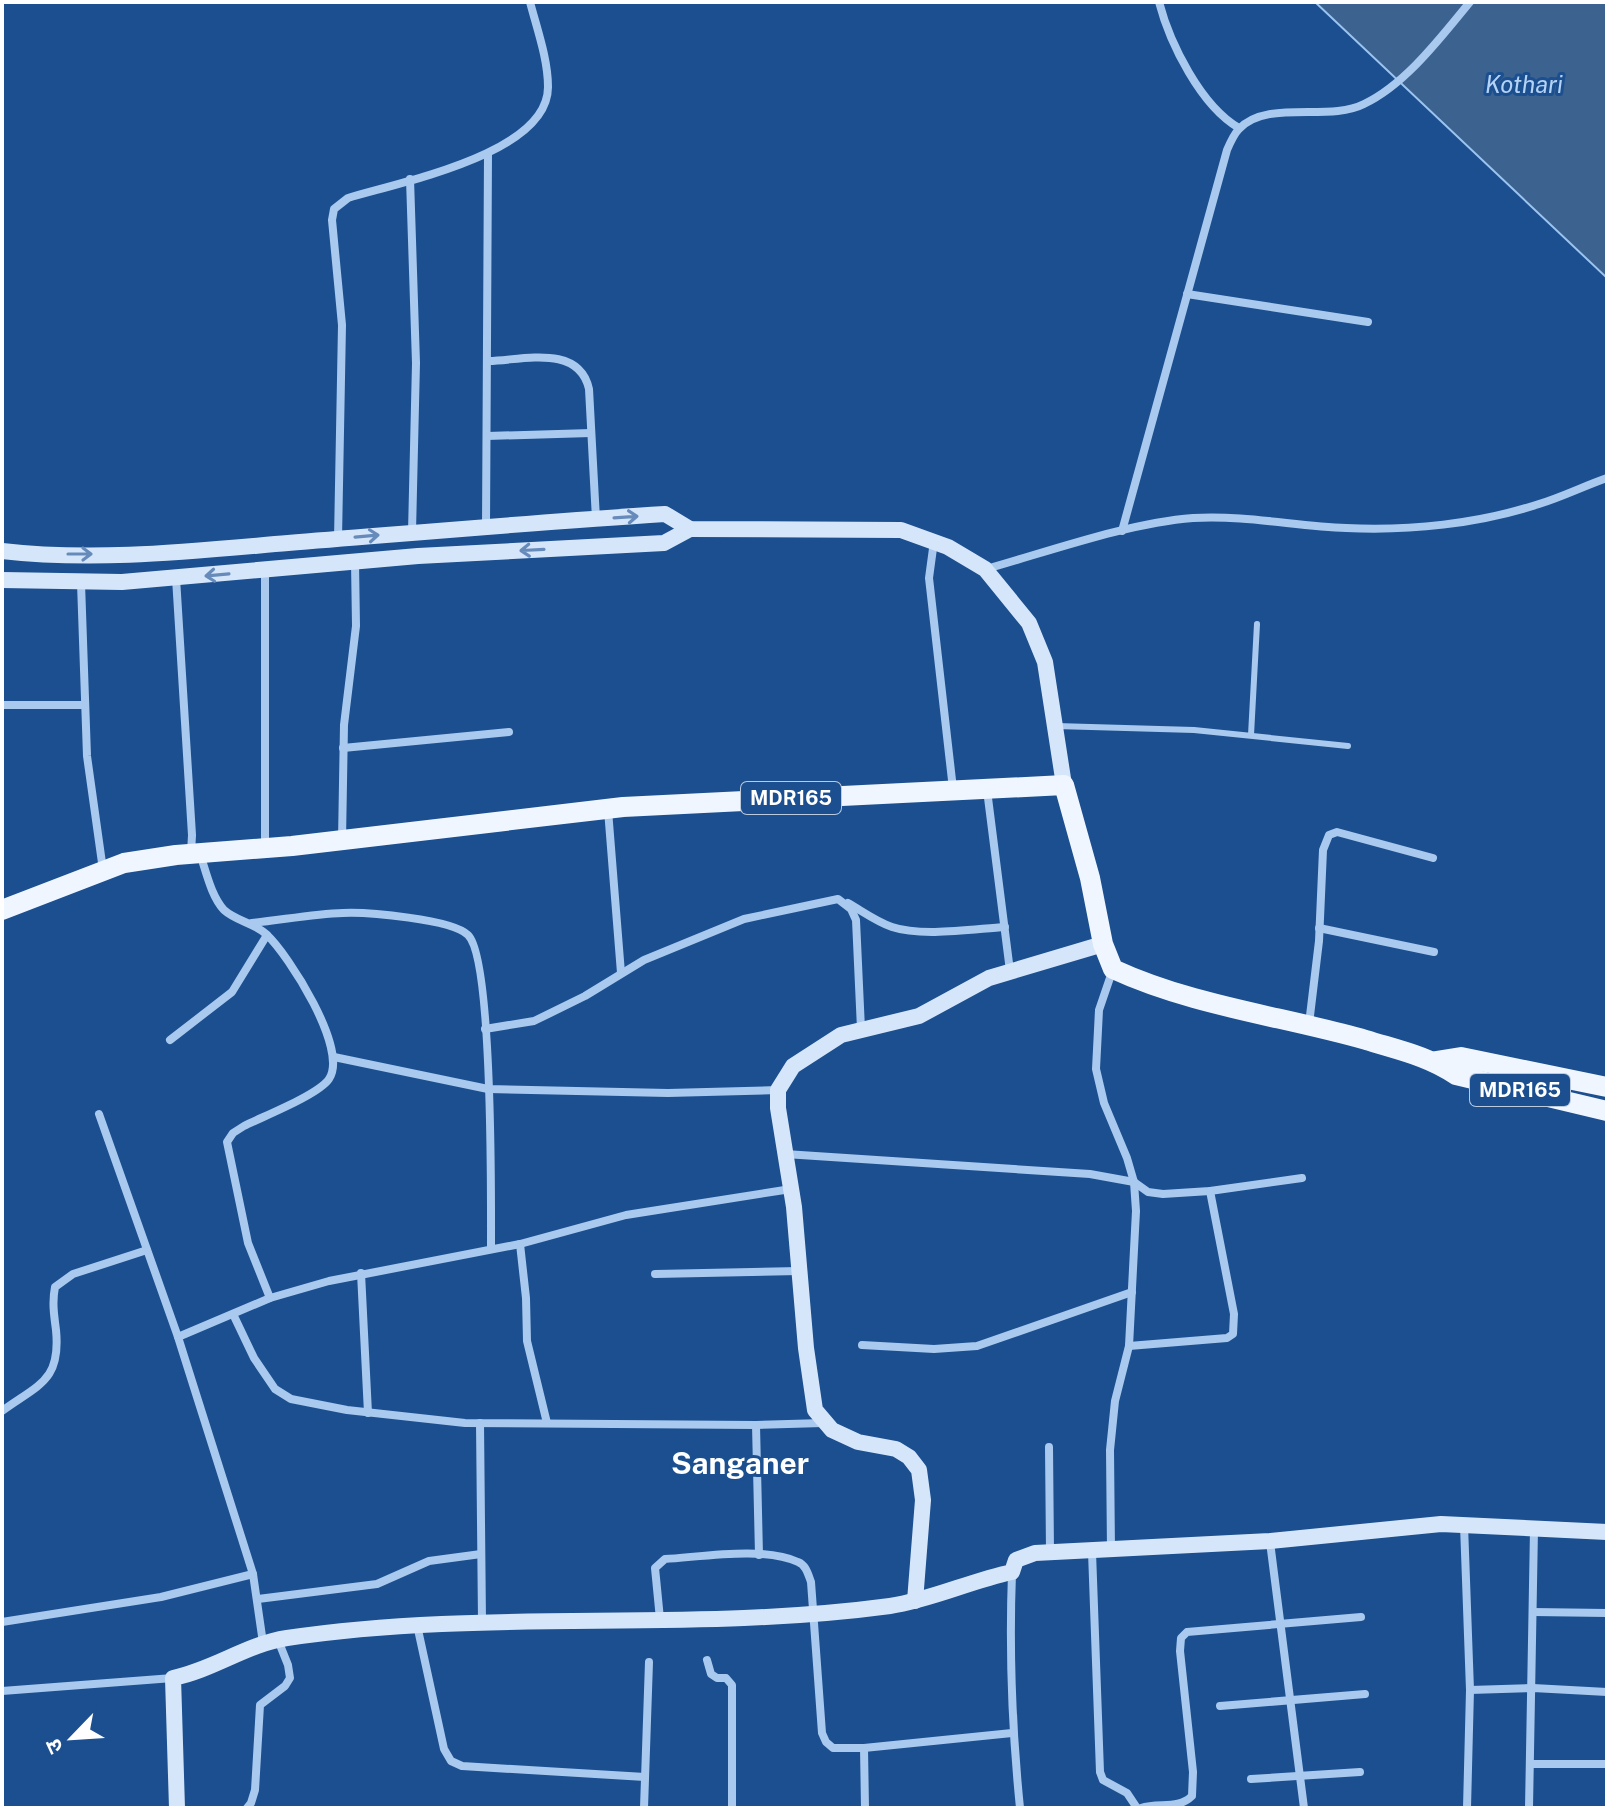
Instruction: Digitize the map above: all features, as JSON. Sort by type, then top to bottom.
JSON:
[{"type":"main road","name":"MDR165","points":[[2,910],[124,863],[195,854],[342,841],[608,809],[1064,785]]},
{"type":"main road","points":[[1064,785],[1090,878],[1103,944],[1113,969]]},
{"type":"main road","name":"MDR165","points":[[1113,969],[1176,995],[1309,1024],[1436,1061],[1456,1075],[1607,1111]]},
{"type":"main road","name":"MDR165","points":[[1436,1061],[1461,1057],[1607,1087]]},
{"type":"street","points":[[338,539],[342,325],[332,220],[334,209],[348,198],[488,154],[535,124],[545,104],[548,88],[530,2]]},
{"type":"street","points":[[1159,2],[1177,51],[1208,100],[1217,113],[1239,128]]},
{"type":"street","points":[[1122,531],[1227,150],[1239,128],[1255,119],[1274,115],[1341,112],[1363,105],[1384,92],[1429,51],[1470,2]]},
{"type":"street","points":[[486,526],[488,154]]},
{"type":"street","points":[[410,179],[416,363],[412,532]]},
{"type":"street","points":[[1187,294],[1368,322]]},
{"type":"street","points":[[489,361],[558,358],[577,365],[587,378],[596,519]]},
{"type":"street","points":[[487,436],[591,433]]},
{"type":"street","points":[[985,569],[1122,531],[1192,518],[1255,519],[1347,528],[1427,526],[1495,516],[1539,504],[1607,478]]},
{"type":"street","points":[[2,551],[83,554],[175,552],[665,514],[690,529]]},
{"type":"street","points":[[2,580],[81,583],[176,578],[355,561],[664,543],[690,529],[901,530],[948,547],[985,569],[1029,623],[1045,662],[1064,785]]},
{"type":"street","points":[[934,541],[929,578],[953,790]]},
{"type":"street","points":[[342,841],[343,748],[356,626],[355,561]]},
{"type":"street","points":[[265,571],[265,848]]},
{"type":"street","points":[[176,578],[195,854],[224,910],[252,923],[267,935],[302,983],[334,1057],[333,1071],[320,1088],[244,1126],[233,1133],[227,1142],[248,1243],[270,1298]]},
{"type":"street","points":[[81,583],[90,793],[103,870]]},
{"type":"street","points":[[2,705],[84,705]]},
{"type":"street","points":[[343,748],[509,732]]},
{"type":"street","points":[[987,789],[1010,971]]},
{"type":"street","points":[[608,809],[621,973]]},
{"type":"street","points":[[1309,1024],[1324,844],[1329,835],[1337,832],[1433,858]]},
{"type":"street","points":[[485,1029],[534,1021],[585,996],[644,960],[752,916],[829,900],[845,902],[890,927],[900,929],[1005,927]]},
{"type":"street","points":[[845,902],[856,920],[861,1029]]},
{"type":"street","points":[[252,923],[342,913],[431,922],[461,929],[469,935],[478,953],[485,1029],[491,1249]]},
{"type":"street","points":[[1319,928],[1434,952]]},
{"type":"street","points":[[170,1040],[232,992],[267,935]]},
{"type":"street","points":[[915,1601],[923,1500],[919,1470],[909,1457],[896,1449],[858,1442],[832,1430],[815,1410],[778,1090],[793,1066],[841,1035],[919,1016],[971,986],[1010,971],[1103,944]]},
{"type":"street","points":[[1111,1551],[1110,1450],[1115,1401],[1129,1346],[1136,1211],[1134,1182],[1101,1094],[1096,1069],[1099,1010],[1113,969]]},
{"type":"street","points":[[334,1057],[488,1089],[668,1093],[778,1090]]},
{"type":"street","points":[[99,1114],[178,1337],[253,1574],[270,1642],[288,1665],[290,1678],[285,1686],[260,1705],[255,1790],[247,1808]]},
{"type":"street","points":[[785,1154],[1075,1173],[1134,1182],[1148,1192],[1163,1194],[1302,1178]]},
{"type":"street","points":[[178,1337],[270,1298],[361,1273],[520,1244],[626,1215],[791,1189]]},
{"type":"street","points":[[1129,1346],[1227,1338],[1233,1334],[1234,1314],[1210,1191]]},
{"type":"street","points":[[520,1244],[527,1341],[547,1423]]},
{"type":"street","points":[[2,1411],[53,1371],[58,1357],[52,1299],[55,1287],[73,1274],[147,1250]]},
{"type":"street","points":[[655,1274],[800,1271]]},
{"type":"street","points":[[361,1273],[368,1413]]},
{"type":"street","points":[[862,1345],[934,1349],[977,1346],[1132,1292]]},
{"type":"street","points":[[233,1314],[263,1374],[275,1389],[291,1399],[368,1413],[480,1423],[824,1423]]},
{"type":"street","points":[[480,1423],[482,1621]]},
{"type":"street","points":[[756,1425],[759,1555]]},
{"type":"street","points":[[1049,1447],[1050,1552]]},
{"type":"street","points":[[1020,1808],[1010,1677],[1012,1572],[1016,1560],[1024,1555],[1270,1541],[1441,1524],[1607,1532]]},
{"type":"street","points":[[1464,1525],[1470,1690],[1467,1808]]},
{"type":"street","points":[[1529,1808],[1534,1528]]},
{"type":"street","points":[[1270,1541],[1304,1808]]},
{"type":"street","points":[[1092,1552],[1100,1772],[1103,1780],[1127,1793],[1139,1808],[1176,1805],[1192,1796],[1193,1772],[1180,1651],[1181,1638],[1187,1632],[1361,1617]]},
{"type":"street","points":[[258,1599],[377,1584],[429,1561],[481,1554]]},
{"type":"street","points":[[660,1619],[655,1568],[658,1562],[665,1559],[759,1555],[800,1562],[811,1582],[822,1733],[833,1748],[864,1748],[1012,1733]]},
{"type":"street","points":[[2,1691],[173,1678],[209,1668],[270,1642],[417,1625],[812,1614],[915,1601],[975,1580],[1012,1572]]},
{"type":"street","points":[[2,1622],[161,1597],[253,1574]]},
{"type":"street","points":[[1533,1612],[1607,1613]]},
{"type":"street","points":[[417,1625],[440,1737],[451,1761],[462,1766],[645,1777]]},
{"type":"street","points":[[707,1660],[711,1674],[726,1678],[732,1685],[732,1808]]},
{"type":"street","points":[[644,1808],[649,1662]]},
{"type":"street","points":[[173,1678],[177,1808]]},
{"type":"street","points":[[1470,1690],[1533,1688],[1607,1692]]},
{"type":"street","points":[[1220,1706],[1365,1694]]},
{"type":"street","points":[[864,1748],[865,1808]]},
{"type":"street","points":[[1531,1764],[1607,1764]]},
{"type":"street","points":[[1251,1779],[1360,1772]]},
{"type":"lane","points":[[1251,735],[1257,624]]},
{"type":"lane","points":[[1055,726],[1179,729],[1348,746]]},
{"type":"water","name":"Kothari","points":[[1315,2],[1607,2],[1607,278]]},
{"type":"district","name":"Sanganer","points":[[740,1463]]}]
